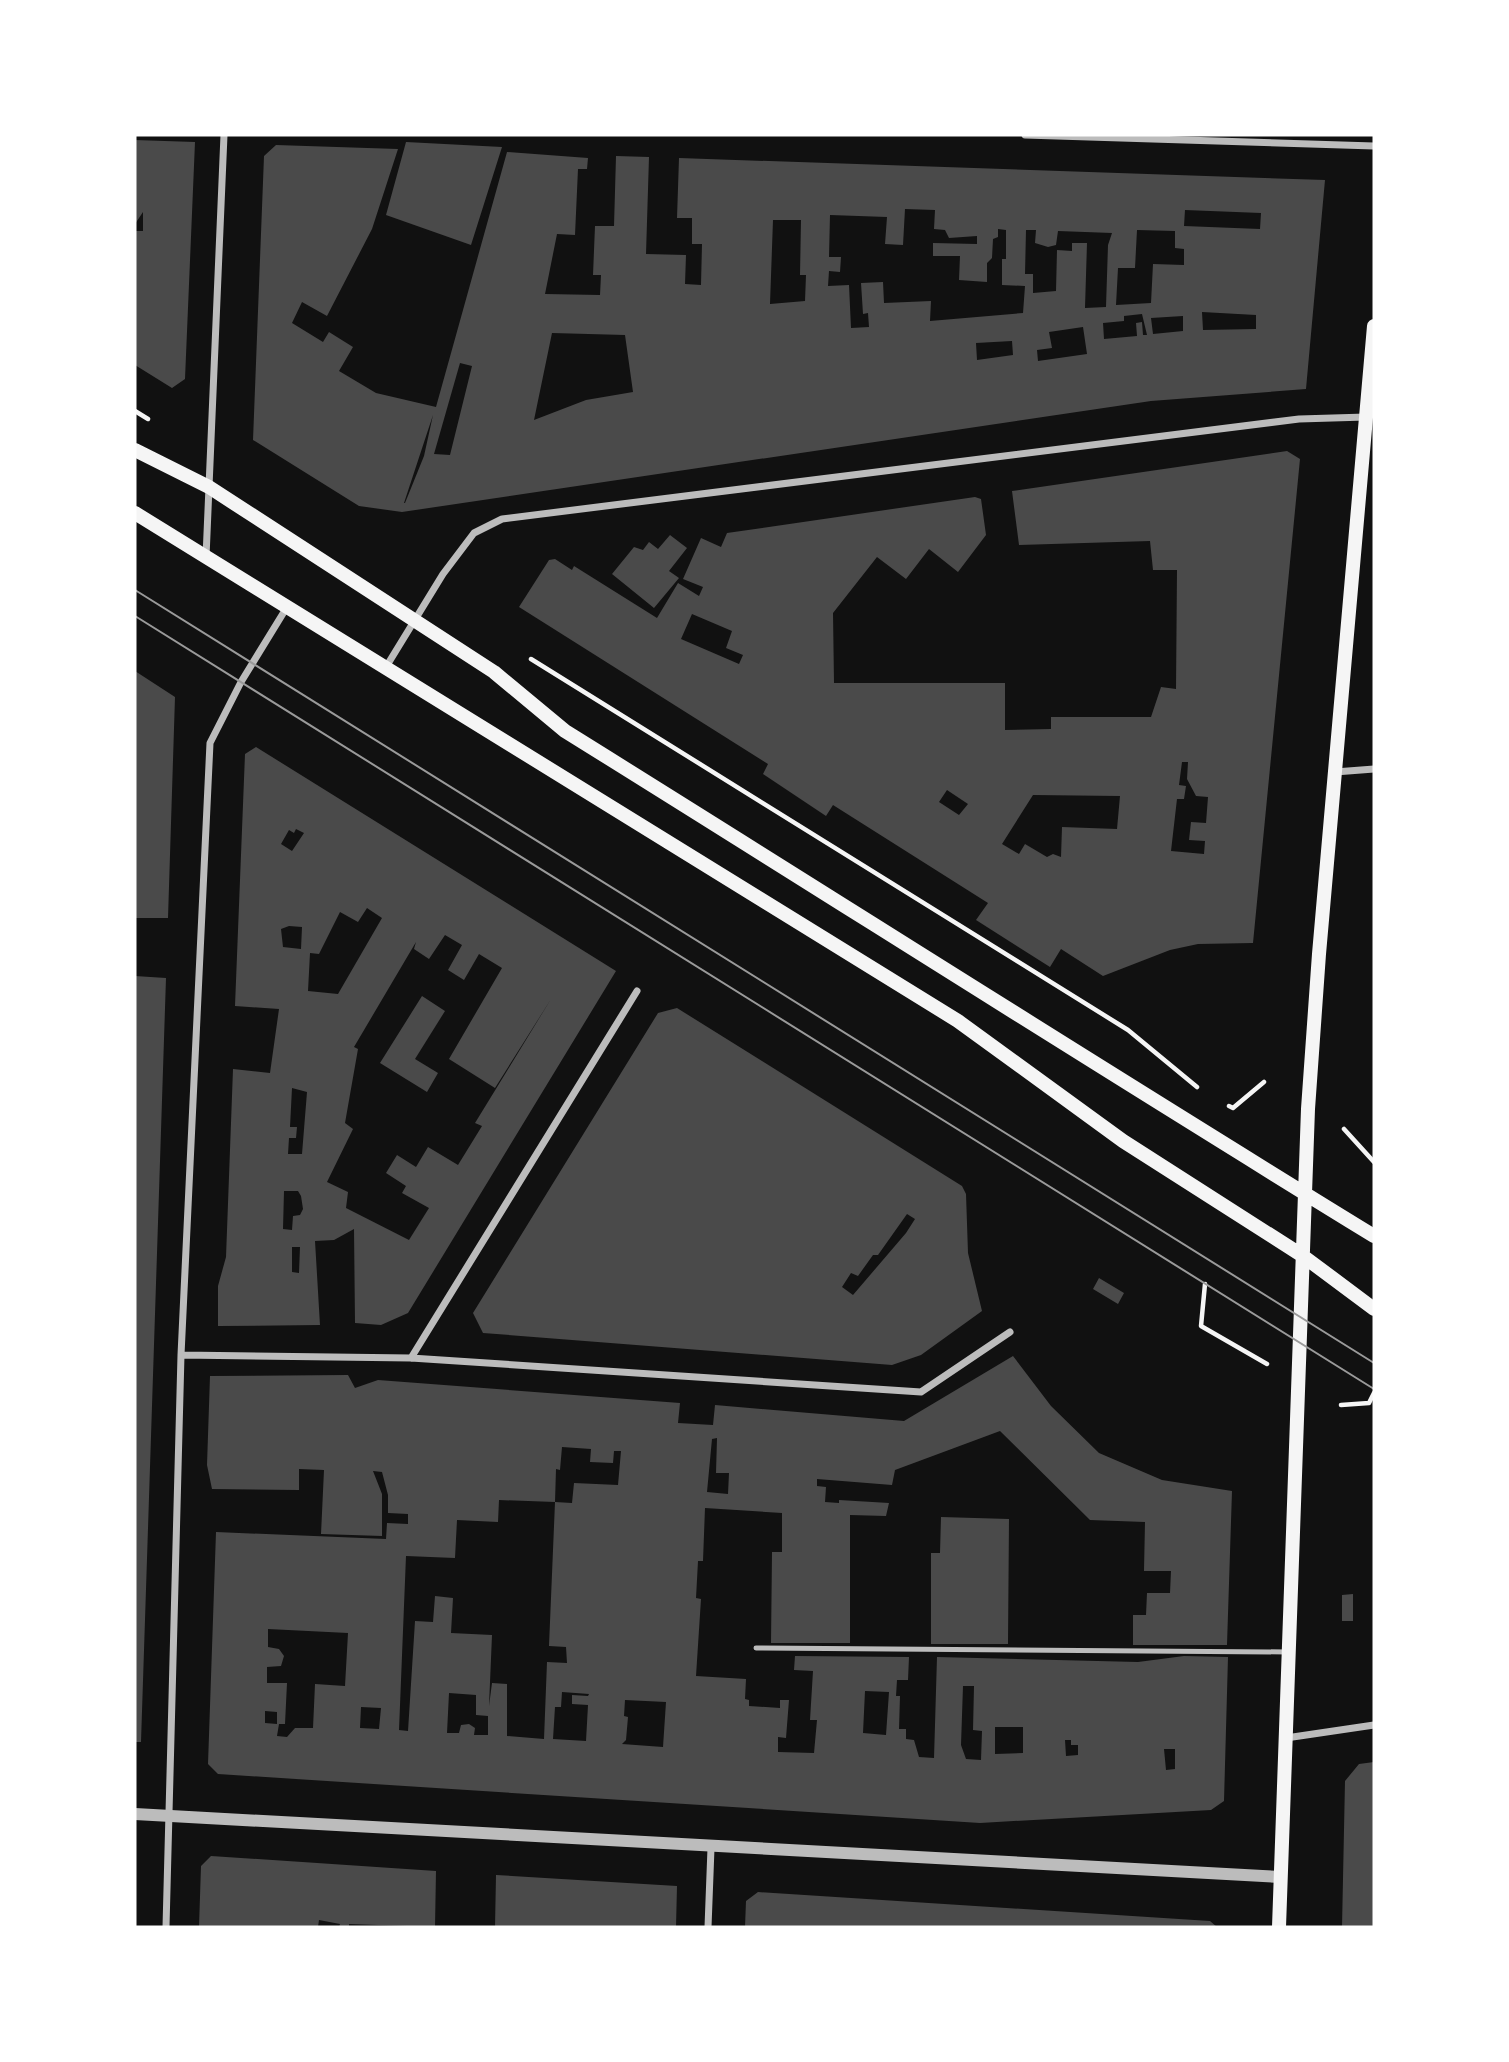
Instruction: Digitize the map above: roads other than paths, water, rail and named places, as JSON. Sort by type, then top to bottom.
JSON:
[{"type":"main road","points":[[1279,1927],[1305,1193],[1319,954],[1374,326]]},
{"type":"main road","points":[[135,450],[209,487],[495,672],[565,732],[1054,1035],[1207,1135],[1374,1236]]},
{"type":"main road","points":[[135,513],[958,1021],[1123,1141],[1303,1256],[1374,1309]]},
{"type":"street","points":[[205,558],[224,135]]},
{"type":"street","points":[[1025,135],[1374,146]]},
{"type":"street","points":[[385,669],[443,575],[474,533],[502,519],[1299,419],[1367,417]]},
{"type":"street","points":[[166,1927],[181,1355],[210,743],[241,682],[287,607]]},
{"type":"street","points":[[1335,772],[1374,769]]},
{"type":"street","points":[[411,1358],[637,990]]},
{"type":"street","points":[[181,1355],[411,1358],[921,1392],[1010,1332]]},
{"type":"street","points":[[1286,1738],[1374,1725]]},
{"type":"street","points":[[135,1814],[711,1848],[1281,1877]]},
{"type":"street","points":[[708,1927],[711,1848]]},
{"type":"lane","points":[[756,1648],[1289,1652]]},
{"type":"tram line","points":[[135,590],[1374,1363]]},
{"type":"tram line","points":[[135,616],[1374,1389]]}]
